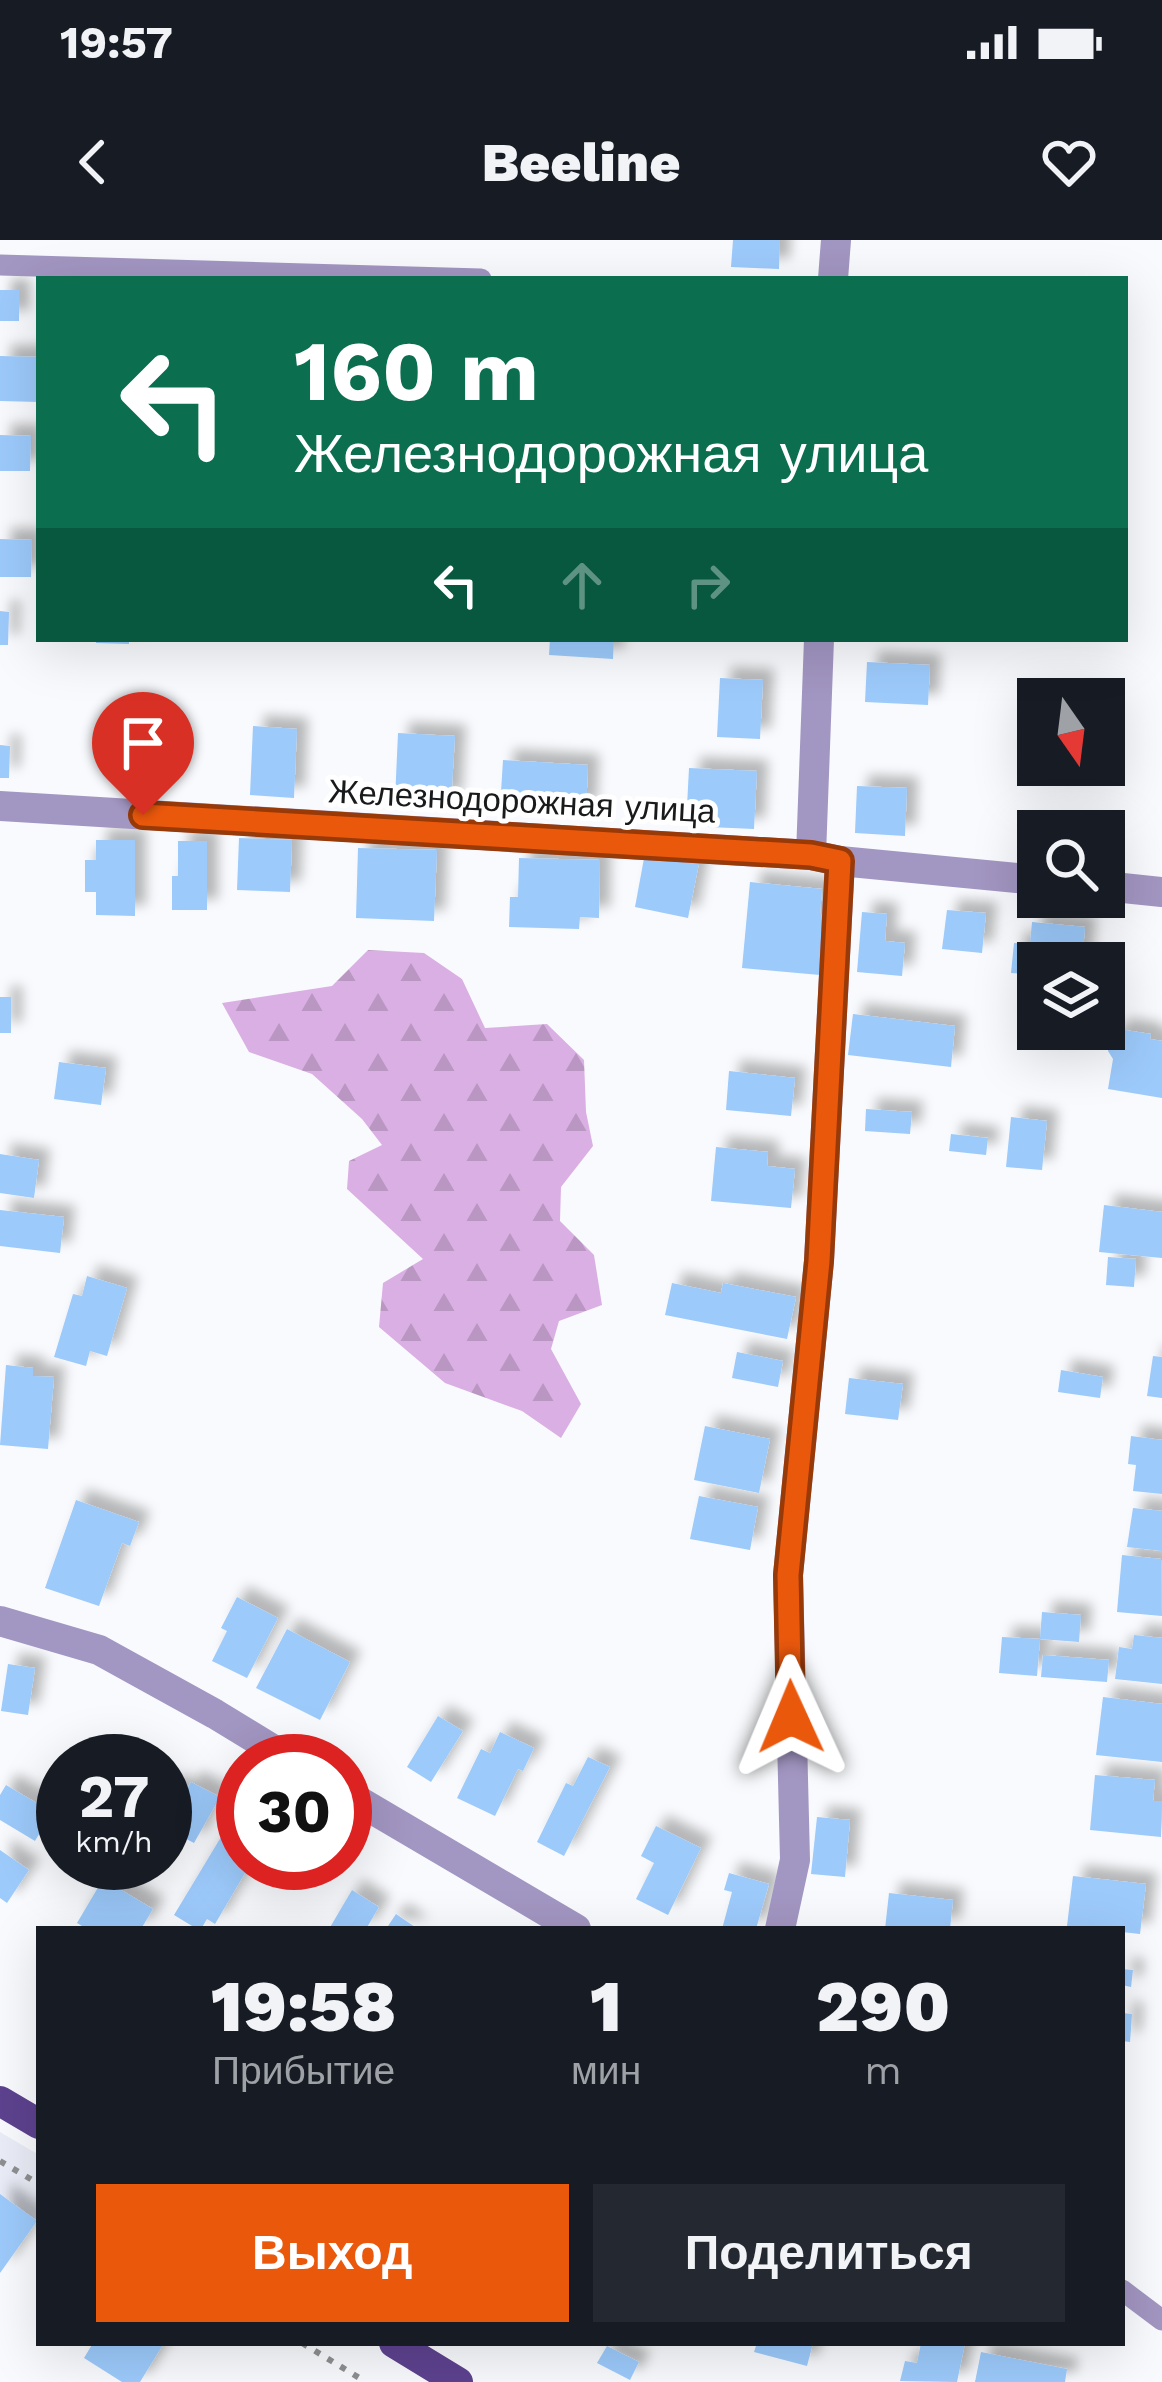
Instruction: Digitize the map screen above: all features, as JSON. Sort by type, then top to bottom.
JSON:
[{"type":"main road","points":[[0,2101],[36,2123]]},
{"type":"main road","points":[[399,2346],[458,2382]]},
{"type":"street","points":[[833,276],[836,240]]},
{"type":"street","points":[[781,1926],[795,1860],[788,1575],[819,1261],[825,858],[819,642]]},
{"type":"street","name":"Железнодорожная улица","points":[[0,806],[825,858],[1017,878]]},
{"type":"street","points":[[1125,888],[1162,892]]},
{"type":"street","points":[[0,1621],[99,1650],[248,1734]]},
{"type":"street","points":[[372,1809],[571,1926]]},
{"type":"lane","points":[[0,265],[379,276]]},
{"type":"lane","points":[[1125,2292],[1162,2320]]},
{"type":"path","points":[[0,2161],[36,2182]]},
{"type":"path","points":[[307,2346],[366,2382]]},
{"type":"shaded area","points":[[0,2132],[36,2153],[36,2222],[0,2273]]},
{"type":"green space","points":[[368,950],[424,953],[462,979],[485,1028],[547,1024],[584,1060],[593,1146],[561,1187],[560,1221],[594,1255],[602,1305],[559,1321],[551,1349],[581,1404],[561,1438],[522,1411],[445,1383],[379,1327],[383,1283],[423,1259],[347,1189],[349,1161],[382,1145],[362,1119],[312,1074],[249,1052],[222,1003],[332,986]]},
{"type":"building","points":[[733,240],[780,240],[779,269],[731,267]]},
{"type":"building","points":[[0,290],[19,290],[19,321],[0,321]]},
{"type":"building","points":[[0,356],[36,357],[36,402],[0,401]]},
{"type":"building","points":[[0,435],[31,436],[30,471],[0,471]]},
{"type":"building","points":[[0,539],[32,540],[31,577],[0,577]]},
{"type":"building","points":[[0,611],[9,612],[8,645],[0,645]]},
{"type":"building","points":[[550,642],[614,642],[613,659],[549,655]]},
{"type":"building","points":[[867,662],[930,665],[928,705],[865,702]]},
{"type":"building","points":[[720,678],[763,680],[760,739],[717,737]]},
{"type":"building","points":[[253,726],[297,729],[294,798],[250,795]]},
{"type":"building","points":[[398,733],[455,736],[451,803],[395,800]]},
{"type":"building","points":[[0,745],[10,746],[9,778],[0,778]]},
{"type":"building","points":[[503,760],[588,765],[586,812],[500,808]]},
{"type":"building","points":[[689,768],[757,771],[754,829],[686,826]]},
{"type":"building","points":[[857,786],[907,788],[905,836],[855,833]]},
{"type":"building","points":[[239,838],[292,840],[290,892],[237,890]]},
{"type":"building","points":[[96,840],[135,840],[135,916],[96,915],[96,892],[85,892],[85,860],[96,860]]},
{"type":"building","points":[[178,841],[207,841],[207,910],[172,910]]},
{"type":"building","points":[[358,848],[437,850],[434,921],[356,918]]},
{"type":"building","points":[[645,853],[699,863],[688,918],[635,907]]},
{"type":"building","points":[[519,858],[600,860],[599,918],[580,917],[579,929],[509,927],[510,897],[518,897]]},
{"type":"building","points":[[750,882],[822,889],[820,914],[825,915],[820,975],[742,968]]},
{"type":"building","points":[[947,910],[986,913],[982,953],[942,949]]},
{"type":"building","points":[[862,912],[887,914],[885,941],[905,943],[902,976],[857,972]]},
{"type":"building","points":[[1032,922],[1085,927],[1084,942],[1030,942]]},
{"type":"building","points":[[1017,943],[1017,973],[1011,973]]},
{"type":"building","points":[[0,997],[11,997],[11,1033],[0,1033]]},
{"type":"building","points":[[853,1014],[955,1026],[951,1067],[848,1055]]},
{"type":"building","points":[[1125,1030],[1162,1041],[1162,1098],[1108,1089],[1113,1059],[1108,1051],[1125,1050]]},
{"type":"building","points":[[59,1062],[106,1068],[101,1105],[54,1099]]},
{"type":"building","points":[[729,1071],[795,1078],[791,1116],[726,1110]]},
{"type":"building","points":[[866,1109],[912,1112],[910,1134],[865,1131]]},
{"type":"building","points":[[1011,1117],[1047,1121],[1042,1170],[1006,1167]]},
{"type":"building","points":[[951,1134],[988,1138],[986,1155],[949,1151]]},
{"type":"building","points":[[716,1147],[768,1152],[767,1166],[795,1169],[791,1208],[711,1201]]},
{"type":"building","points":[[0,1154],[39,1160],[34,1198],[0,1193]]},
{"type":"building","points":[[1104,1205],[1162,1212],[1162,1258],[1099,1252]]},
{"type":"building","points":[[0,1210],[64,1217],[60,1253],[0,1246]]},
{"type":"building","points":[[1108,1257],[1136,1259],[1134,1287],[1106,1285]]},
{"type":"building","points":[[87,1276],[127,1288],[107,1356],[90,1351],[86,1366],[54,1357],[73,1294],[82,1296]]},
{"type":"building","points":[[672,1283],[721,1293],[723,1283],[796,1297],[787,1339],[665,1315]]},
{"type":"building","points":[[737,1352],[783,1361],[778,1387],[732,1378]]},
{"type":"building","points":[[1153,1356],[1162,1357],[1162,1398],[1147,1396]]},
{"type":"building","points":[[6,1365],[33,1368],[33,1376],[54,1377],[48,1449],[0,1445]]},
{"type":"building","points":[[1061,1370],[1103,1377],[1100,1398],[1058,1392]]},
{"type":"building","points":[[849,1378],[903,1384],[898,1420],[845,1414]]},
{"type":"building","points":[[705,1426],[770,1439],[759,1493],[694,1480]]},
{"type":"building","points":[[1131,1436],[1162,1440],[1162,1494],[1133,1491],[1136,1465],[1128,1464]]},
{"type":"building","points":[[699,1496],[758,1507],[750,1550],[690,1539]]},
{"type":"building","points":[[76,1500],[139,1522],[130,1546],[122,1543],[99,1606],[45,1588]]},
{"type":"building","points":[[1133,1508],[1162,1511],[1162,1551],[1127,1547]]},
{"type":"building","points":[[1122,1555],[1161,1559],[1162,1616],[1117,1612]]},
{"type":"building","points":[[237,1597],[278,1618],[247,1678],[212,1661],[227,1631],[221,1628]]},
{"type":"building","points":[[1042,1612],[1081,1615],[1079,1642],[1040,1639]]},
{"type":"building","points":[[287,1629],[350,1662],[320,1720],[256,1688]]},
{"type":"building","points":[[1134,1635],[1162,1638],[1162,1684],[1115,1679],[1119,1647],[1132,1649]]},
{"type":"building","points":[[1002,1637],[1040,1639],[1037,1676],[999,1673]]},
{"type":"building","points":[[1043,1655],[1109,1660],[1107,1682],[1041,1677]]},
{"type":"building","points":[[8,1664],[35,1668],[28,1715],[1,1711]]},
{"type":"building","points":[[1103,1697],[1162,1704],[1162,1762],[1096,1755]]},
{"type":"building","points":[[438,1716],[463,1731],[431,1782],[407,1767]]},
{"type":"building","points":[[500,1732],[534,1748],[495,1816],[457,1798],[481,1749],[490,1753]]},
{"type":"building","points":[[588,1757],[610,1767],[564,1856],[537,1842],[566,1783],[573,1786]]},
{"type":"building","points":[[1095,1775],[1155,1780],[1153,1801],[1162,1801],[1161,1837],[1090,1830]]},
{"type":"building","points":[[192,1783],[216,1795],[216,1804],[194,1843]]},
{"type":"building","points":[[6,1785],[36,1803],[35,1841],[0,1820],[0,1795]]},
{"type":"building","points":[[817,1817],[850,1820],[845,1877],[811,1874]]},
{"type":"building","points":[[656,1826],[701,1848],[668,1915],[636,1899],[654,1863],[641,1856]]},
{"type":"building","points":[[216,1845],[216,1890],[235,1890],[215,1924],[207,1919],[203,1926],[192,1926],[174,1915]]},
{"type":"building","points":[[0,1850],[29,1870],[7,1903],[0,1898]]},
{"type":"building","points":[[729,1873],[769,1884],[757,1926],[723,1926],[732,1892],[724,1890]]},
{"type":"building","points":[[1073,1876],[1146,1884],[1140,1934],[1125,1932],[1125,1926],[1067,1926]]},
{"type":"building","points":[[96,1890],[121,1890],[153,1909],[143,1926],[77,1923]]},
{"type":"building","points":[[352,1890],[379,1907],[368,1926],[331,1926]]},
{"type":"building","points":[[889,1893],[953,1900],[950,1926],[885,1926]]},
{"type":"building","points":[[396,1914],[414,1926],[388,1926]]},
{"type":"building","points":[[1125,1969],[1133,1970],[1131,1987],[1125,1986]]},
{"type":"building","points":[[1125,2013],[1132,2014],[1130,2042],[1125,2041]]},
{"type":"building","points":[[0,2194],[36,2222],[0,2273]]},
{"type":"building","points":[[91,2346],[162,2346],[140,2382],[122,2382],[84,2358]]},
{"type":"building","points":[[607,2346],[639,2362],[630,2380],[597,2363]]},
{"type":"building","points":[[756,2346],[812,2346],[807,2366],[754,2352]]},
{"type":"building","points":[[920,2346],[964,2346],[957,2382],[900,2381],[905,2361],[917,2363]]},
{"type":"building","points":[[981,2352],[1067,2369],[1065,2382],[975,2382]]},
{"type":"route","points":[[143,815],[811,855],[840,861],[819,1261],[788,1575],[791,1717]]}]
